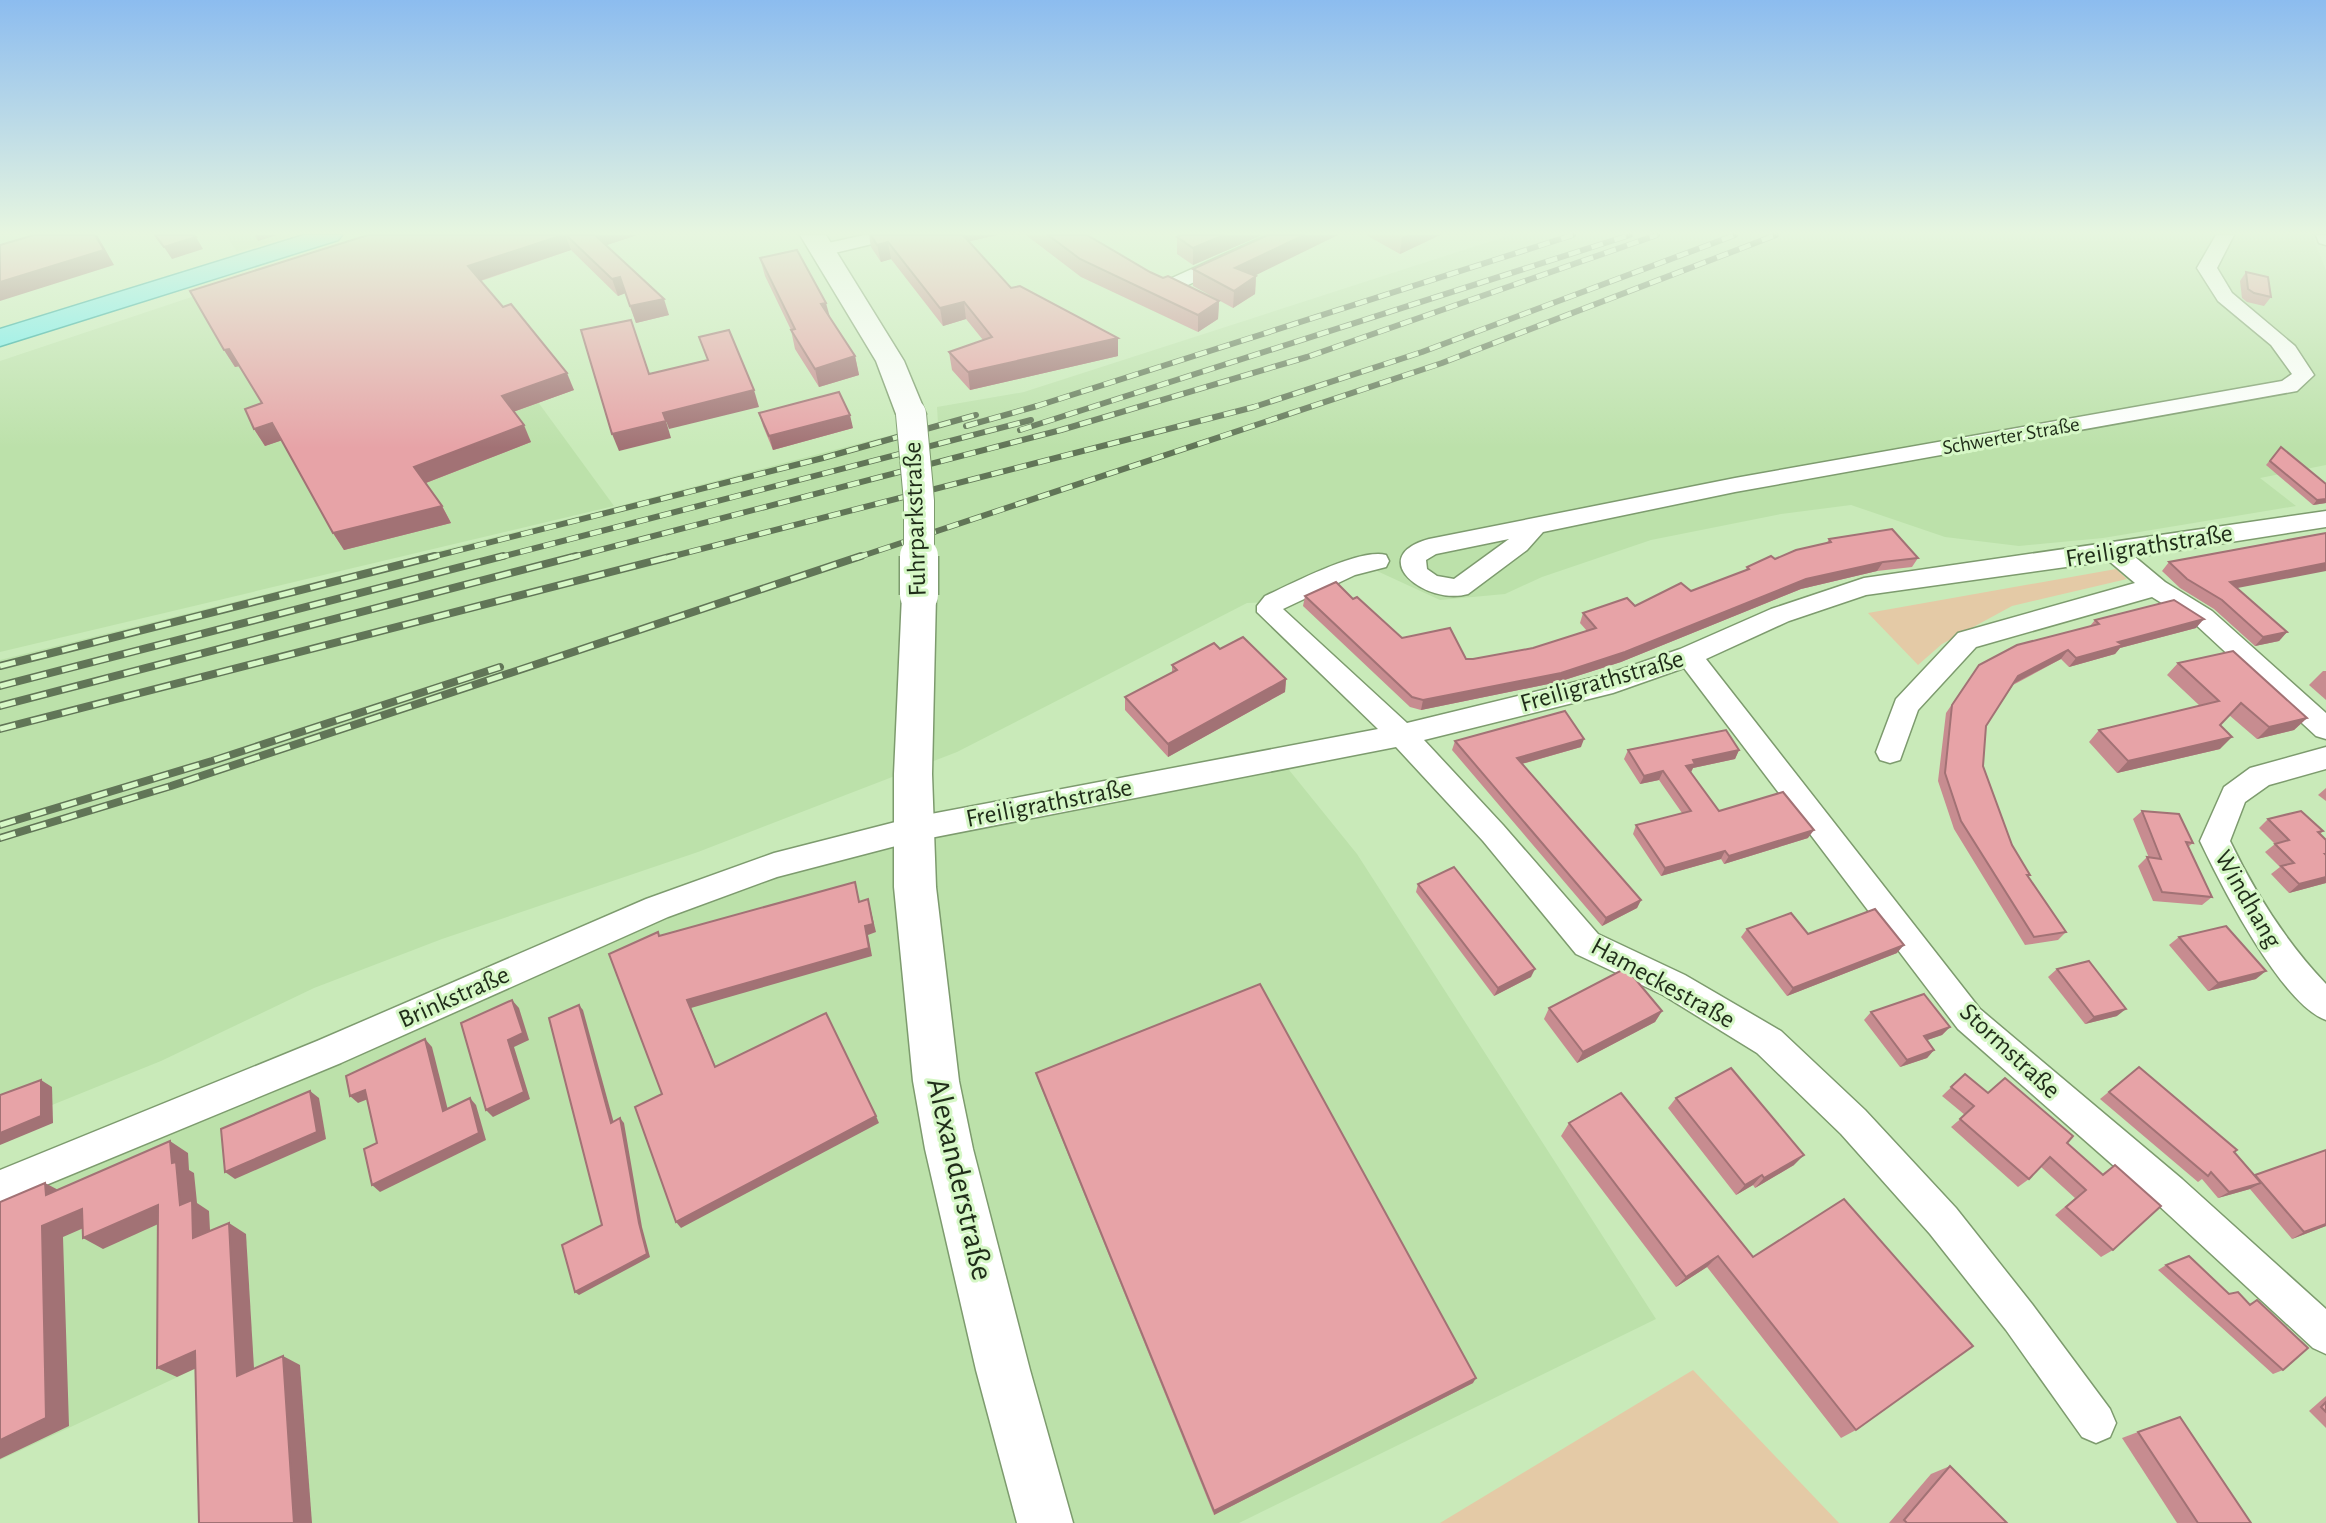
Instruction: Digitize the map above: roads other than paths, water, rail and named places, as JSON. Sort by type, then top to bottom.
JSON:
[{"type":"main road","points":[[0,338],[101,306]]},
{"type":"main road","name":"Fuhrparkstraße","points":[[857,306],[890,361],[911,414],[919,501],[913,774],[915,829]]},
{"type":"main road","name":"Alexanderstraße","points":[[915,829],[915,887],[936,1081],[1003,1370],[1045,1523]]},
{"type":"street","name":"Schwerter Straße","points":[[1536,525],[1518,544],[1459,588],[1430,584],[1416,572],[1413,556],[1429,547],[1536,525],[1735,485],[2289,386],[2303,375],[2295,356],[2238,306]]},
{"type":"street","name":"Freiligrathstraße","points":[[915,829],[1402,735],[1614,683],[1689,656],[1780,615],[1864,587],[2326,519]]},
{"type":"street","points":[[2114,552],[2156,589],[2203,617],[2326,729]]},
{"type":"street","name":"Hameckestraße","points":[[1377,561],[1347,569],[1274,603],[1270,606],[1270,612],[1402,735],[1493,833],[1587,944],[1674,985],[1769,1042],[1853,1122],[1943,1221],[2019,1317],[2095,1423]]},
{"type":"street","points":[[1890,752],[1906,706],[1967,640],[2130,593],[2156,589]]},
{"type":"street","name":"Stormstraße","points":[[1689,656],[1969,1019],[2169,1191],[2326,1335]]},
{"type":"street","name":"Windhang","points":[[2326,758],[2260,776],[2251,782],[2234,795],[2215,841],[2236,885],[2286,962],[2326,1006]]},
{"type":"street","name":"Brinkstraße","points":[[0,1187],[329,1052],[657,908],[774,865],[915,829]]},
{"type":"railway","points":[[966,426],[1350,306]]},
{"type":"railway","points":[[1020,430],[1408,306]]},
{"type":"railway","points":[[569,558],[1061,430],[1307,357],[1453,306]]},
{"type":"railway","points":[[666,558],[1254,407],[1422,352],[1545,306]]},
{"type":"railway","points":[[856,558],[1442,363],[1591,306]]},
{"type":"railway","points":[[428,558],[823,458],[976,415]]},
{"type":"railway","points":[[497,558],[1031,420]]},
{"type":"railway","points":[[0,666],[435,556]]},
{"type":"railway","points":[[0,686],[503,556]]},
{"type":"railway","points":[[0,706],[576,556]]},
{"type":"railway","points":[[0,729],[673,556]]},
{"type":"railway","points":[[0,838],[171,786],[861,556]]},
{"type":"railway","points":[[0,825],[212,761],[500,667]]}]
